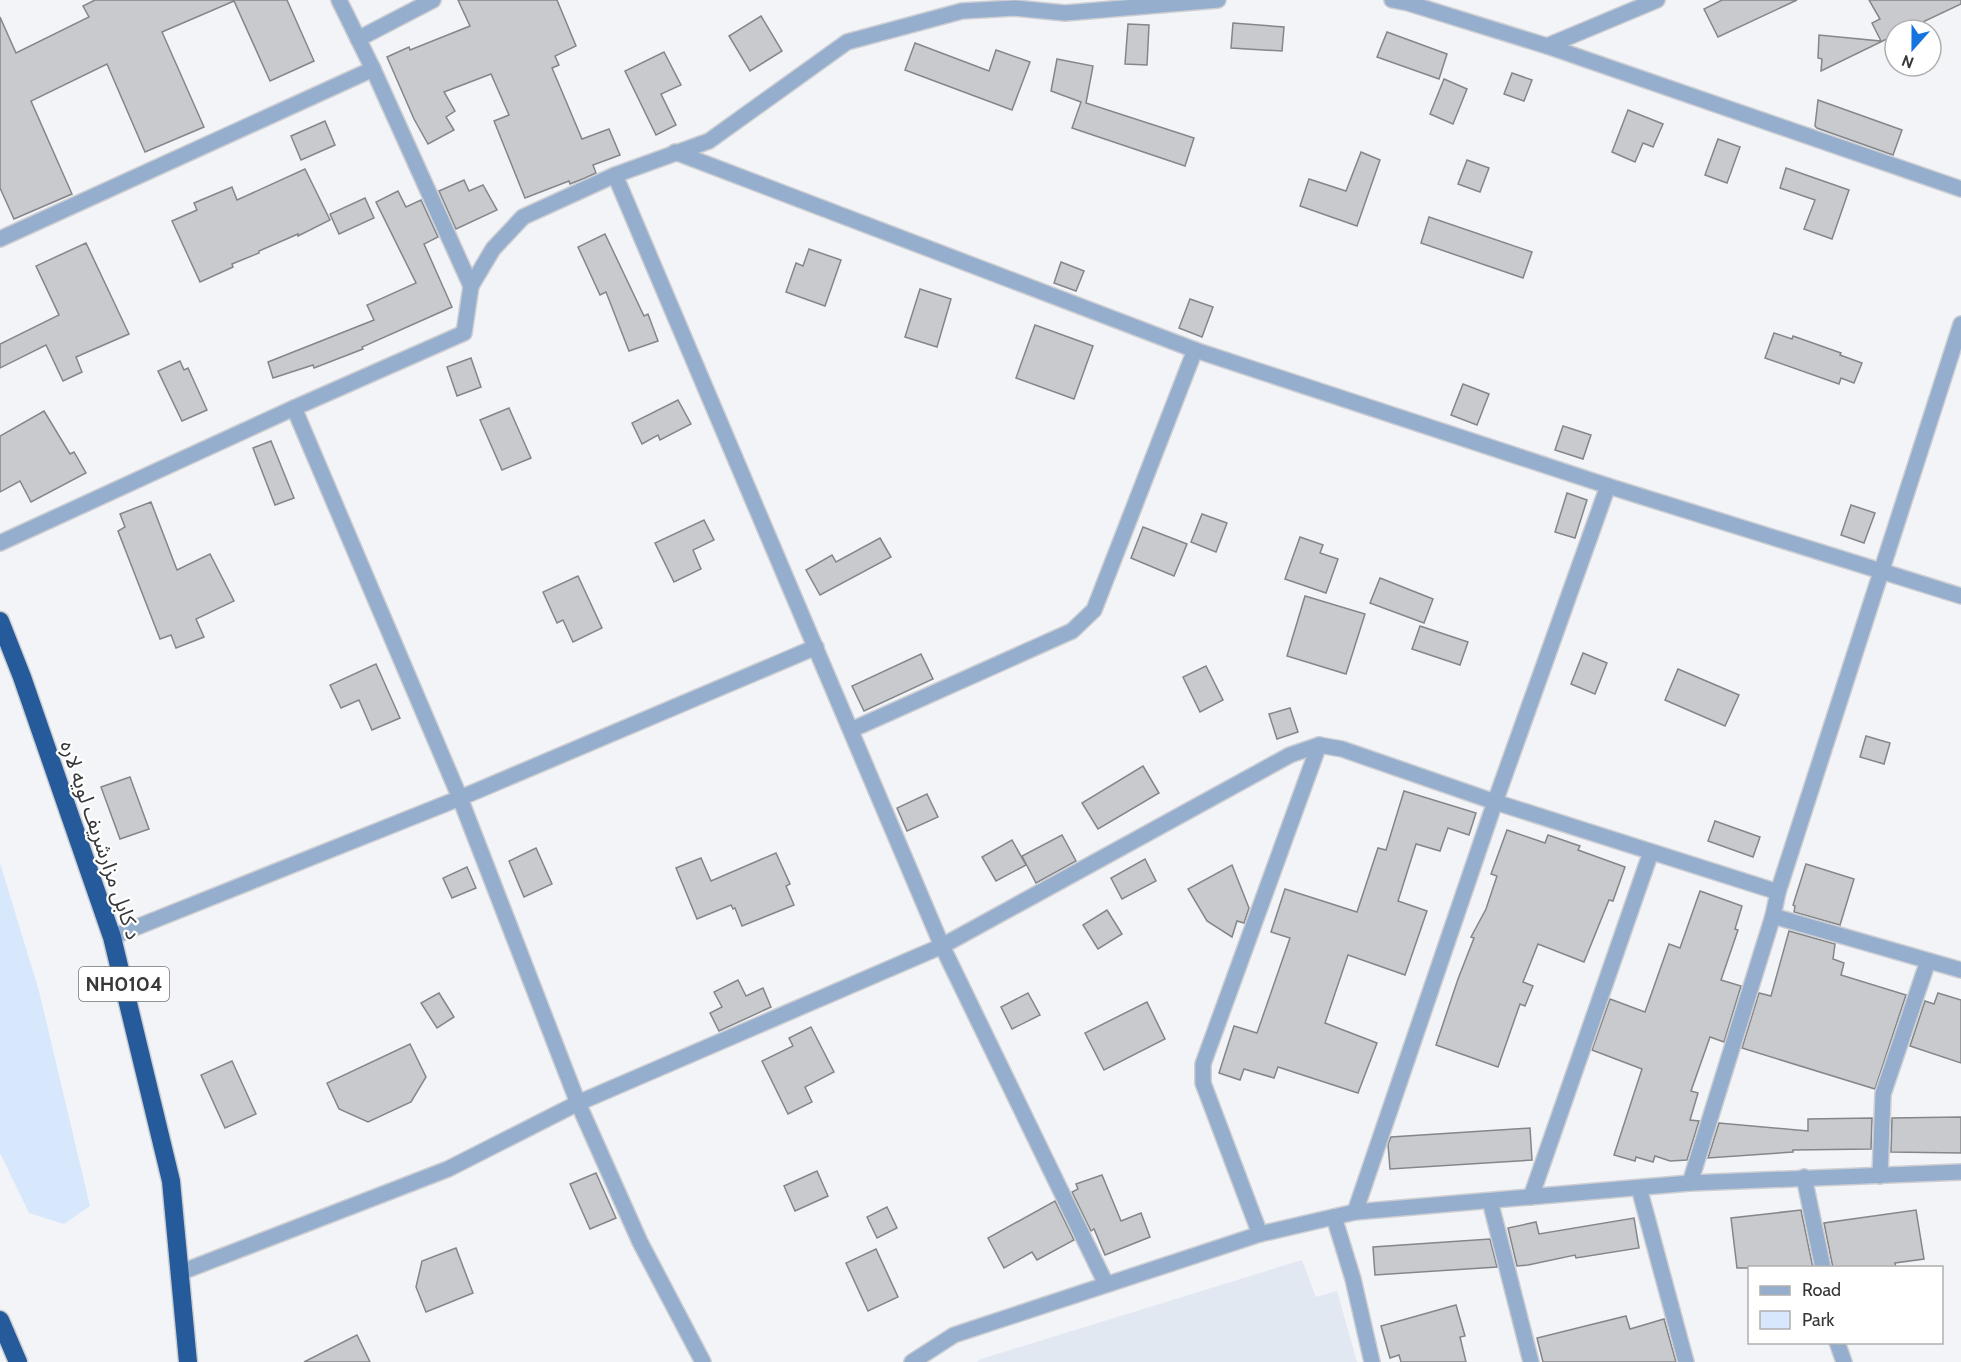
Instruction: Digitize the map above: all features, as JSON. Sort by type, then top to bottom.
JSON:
[{"type":"highway","name":"د کابل مزارشریف لویه لاره","points":[[0,621],[22,677],[112,937],[171,1181],[188,1362]]},
{"type":"highway","points":[[0,1320],[18,1362]]},
{"type":"street","points":[[339,0],[373,69],[471,286]]},
{"type":"street","points":[[358,39],[433,0]]},
{"type":"street","points":[[1065,13],[1079,0]]},
{"type":"street","points":[[0,543],[464,333],[471,286],[493,249],[523,217],[615,175],[709,141],[847,42],[962,11],[1014,4],[1065,13],[1218,0]]},
{"type":"street","points":[[1392,0],[1547,46],[1961,189]]},
{"type":"street","points":[[1547,46],[1657,0]]},
{"type":"street","points":[[0,239],[373,69]]},
{"type":"street","points":[[675,152],[1195,350],[1608,486],[1961,596]]},
{"type":"street","points":[[615,175],[942,946],[1106,1284]]},
{"type":"street","points":[[1690,1183],[1773,916],[1778,892],[1961,324]]},
{"type":"street","points":[[850,730],[1072,631],[1094,610],[1195,350]]},
{"type":"street","points":[[294,408],[460,798],[578,1103],[640,1242],[703,1362]]},
{"type":"street","points":[[1355,1212],[1495,802],[1608,486]]},
{"type":"street","points":[[112,937],[460,798],[816,647]]},
{"type":"street","points":[[179,1273],[448,1169],[578,1103],[942,946],[1290,754],[1319,745],[1342,749],[1495,802],[1778,892]]},
{"type":"street","points":[[1260,1234],[1203,1083],[1203,1064],[1319,745]]},
{"type":"street","points":[[1532,1197],[1651,852]]},
{"type":"street","points":[[1773,916],[1961,970]]},
{"type":"street","points":[[1880,1176],[1883,1094],[1928,961]]},
{"type":"street","points":[[912,1362],[954,1335],[1260,1234],[1355,1212],[1690,1183],[1961,1173]]},
{"type":"street","points":[[1804,1177],[1823,1266]]},
{"type":"street","points":[[1639,1188],[1686,1362]]},
{"type":"street","points":[[1490,1201],[1531,1362]]},
{"type":"street","points":[[1334,1217],[1353,1279],[1372,1362]]},
{"type":"street","points":[[1838,1344],[1844,1362]]},
{"type":"shaded area","points":[[1302,1260],[1316,1297],[1337,1291],[1357,1362],[976,1362],[981,1359]]},
{"type":"green space","points":[[0,863],[39,991],[90,1206],[64,1224],[29,1213],[0,1153]]},
{"type":"building","points":[[95,0],[287,0],[314,61],[270,81],[234,1],[162,32],[204,127],[145,152],[107,64],[31,101],[72,194],[14,219],[0,188],[0,17],[16,53],[89,17],[83,6]]},
{"type":"building","points":[[458,0],[557,0],[576,46],[555,56],[559,65],[552,68],[582,139],[609,129],[620,155],[593,165],[596,173],[585,178],[570,184],[569,181],[525,198],[494,121],[509,115],[491,74],[444,92],[455,111],[446,117],[454,130],[428,144],[414,119],[387,57],[470,26]]},
{"type":"building","points":[[1722,0],[1797,0],[1718,37],[1704,9]]},
{"type":"building","points":[[1869,0],[1961,0],[1961,4],[1931,18],[1883,18],[1883,41],[1821,71],[1822,59],[1818,58],[1819,35],[1881,41],[1872,23],[1880,19]]},
{"type":"building","points":[[761,16],[782,51],[750,71],[729,36]]},
{"type":"building","points":[[1233,23],[1284,27],[1282,51],[1231,48]]},
{"type":"building","points":[[1128,24],[1149,25],[1147,65],[1125,64]]},
{"type":"building","points":[[1387,32],[1447,54],[1439,79],[1377,57]]},
{"type":"building","points":[[915,43],[989,71],[996,50],[1030,62],[1012,110],[905,70]]},
{"type":"building","points":[[664,52],[681,85],[661,94],[676,125],[656,135],[625,71]]},
{"type":"building","points":[[1057,59],[1093,66],[1086,103],[1194,138],[1185,166],[1072,128],[1081,102],[1051,91]]},
{"type":"building","points":[[1512,73],[1532,80],[1524,101],[1504,94]]},
{"type":"building","points":[[1444,79],[1467,89],[1453,124],[1430,114]]},
{"type":"building","points":[[1818,100],[1902,130],[1893,155],[1817,128],[1815,126]]},
{"type":"building","points":[[1628,110],[1663,124],[1653,147],[1643,143],[1635,162],[1612,152]]},
{"type":"building","points":[[325,121],[335,145],[301,160],[291,136]]},
{"type":"building","points":[[1718,139],[1740,147],[1727,183],[1705,175]]},
{"type":"building","points":[[1361,152],[1380,160],[1357,226],[1300,206],[1309,179],[1346,191]]},
{"type":"building","points":[[1467,160],[1489,168],[1480,192],[1458,184]]},
{"type":"building","points":[[1786,168],[1849,190],[1832,239],[1804,229],[1815,200],[1780,188]]},
{"type":"building","points":[[305,169],[330,220],[298,236],[298,234],[259,251],[259,253],[232,264],[233,267],[200,282],[172,221],[197,210],[194,203],[232,187],[237,200]]},
{"type":"building","points":[[464,180],[469,191],[483,185],[497,210],[456,229],[439,191]]},
{"type":"building","points":[[398,191],[406,207],[421,200],[438,237],[424,244],[452,307],[362,347],[363,349],[314,368],[313,365],[273,378],[268,362],[374,320],[367,305],[416,283],[376,202]]},
{"type":"building","points":[[365,198],[374,218],[339,234],[330,214]]},
{"type":"building","points":[[1429,217],[1532,252],[1523,278],[1421,243]]},
{"type":"building","points":[[605,234],[644,316],[648,314],[658,341],[629,351],[606,292],[600,295],[578,247]]},
{"type":"building","points":[[86,243],[129,334],[76,357],[82,372],[63,381],[46,345],[0,368],[0,344],[59,315],[36,266]]},
{"type":"building","points":[[809,249],[841,260],[825,306],[786,292],[796,263],[803,266]]},
{"type":"building","points":[[1061,262],[1084,271],[1076,291],[1054,283]]},
{"type":"building","points":[[920,289],[951,299],[937,347],[905,337]]},
{"type":"building","points":[[1190,299],[1213,307],[1202,337],[1179,328]]},
{"type":"building","points":[[1035,325],[1093,346],[1074,399],[1016,378]]},
{"type":"building","points":[[1774,333],[1792,339],[1793,336],[1862,363],[1854,383],[1841,378],[1839,384],[1765,358]]},
{"type":"building","points":[[471,358],[481,387],[457,396],[447,367]]},
{"type":"building","points":[[180,361],[184,370],[188,368],[207,410],[182,421],[158,371]]},
{"type":"building","points":[[1463,384],[1489,394],[1477,425],[1451,415]]},
{"type":"building","points":[[678,400],[691,424],[660,440],[658,435],[642,444],[632,423]]},
{"type":"building","points":[[509,408],[531,458],[502,470],[480,420]]},
{"type":"building","points":[[44,411],[70,454],[74,452],[86,473],[31,502],[20,481],[0,492],[0,436]]},
{"type":"building","points":[[1563,426],[1591,435],[1583,459],[1555,450]]},
{"type":"building","points":[[271,441],[294,498],[275,505],[253,448]]},
{"type":"building","points":[[1567,493],[1587,500],[1575,538],[1555,532]]},
{"type":"building","points":[[151,502],[177,570],[210,554],[234,601],[196,619],[204,637],[176,648],[171,635],[160,639],[118,531],[125,527],[120,514]]},
{"type":"building","points":[[1851,505],[1875,513],[1864,543],[1841,535]]},
{"type":"building","points":[[1202,514],[1227,523],[1216,552],[1191,542]]},
{"type":"building","points":[[704,520],[714,540],[693,550],[701,569],[674,582],[655,543]]},
{"type":"building","points":[[1143,527],[1187,544],[1174,576],[1131,558]]},
{"type":"building","points":[[1300,537],[1323,545],[1320,553],[1338,559],[1326,593],[1285,579]]},
{"type":"building","points":[[880,538],[891,557],[820,595],[806,570],[832,555],[836,562]]},
{"type":"building","points":[[578,576],[602,628],[573,642],[563,620],[557,623],[543,592]]},
{"type":"building","points":[[1380,578],[1433,599],[1424,623],[1370,603]]},
{"type":"building","points":[[1305,596],[1365,614],[1346,674],[1287,656]]},
{"type":"building","points":[[1420,626],[1468,642],[1460,665],[1412,649]]},
{"type":"building","points":[[1583,653],[1607,663],[1595,694],[1571,684]]},
{"type":"building","points":[[921,654],[933,679],[864,711],[852,686]]},
{"type":"building","points":[[376,664],[400,718],[372,730],[359,700],[341,708],[330,685]]},
{"type":"building","points":[[1206,666],[1223,700],[1200,712],[1183,677]]},
{"type":"building","points":[[1678,669],[1739,695],[1725,726],[1665,700]]},
{"type":"building","points":[[1290,708],[1298,732],[1277,739],[1269,714]]},
{"type":"building","points":[[1866,736],[1890,743],[1884,764],[1860,757]]},
{"type":"building","points":[[1143,766],[1159,793],[1098,829],[1082,803]]},
{"type":"building","points":[[130,777],[149,829],[120,839],[101,787]]},
{"type":"building","points":[[1404,791],[1476,813],[1469,835],[1448,828],[1440,851],[1416,844],[1398,901],[1427,911],[1405,975],[1348,955],[1325,1023],[1377,1043],[1358,1093],[1278,1067],[1274,1078],[1244,1069],[1240,1080],[1219,1073],[1234,1026],[1257,1033],[1290,938],[1271,932],[1285,889],[1357,912],[1378,848],[1386,850]]},
{"type":"building","points":[[927,794],[938,817],[907,831],[897,808]]},
{"type":"building","points":[[1715,821],[1760,837],[1753,857],[1708,841]]},
{"type":"building","points":[[1507,830],[1545,843],[1548,835],[1580,846],[1578,850],[1625,867],[1613,901],[1609,900],[1584,962],[1538,944],[1523,982],[1533,986],[1525,1006],[1520,1004],[1498,1067],[1436,1045],[1474,938],[1471,937],[1486,909],[1497,876],[1491,874]]},
{"type":"building","points":[[1062,835],[1076,861],[1036,883],[1022,856]]},
{"type":"building","points":[[1012,840],[1026,865],[996,881],[982,857]]},
{"type":"building","points":[[536,848],[552,884],[524,897],[509,861]]},
{"type":"building","points":[[776,853],[790,884],[786,886],[794,905],[742,926],[735,908],[733,909],[731,905],[697,919],[676,868],[701,858],[711,881]]},
{"type":"building","points":[[1145,859],[1156,881],[1122,899],[1111,878]]},
{"type":"building","points":[[1806,864],[1854,879],[1840,925],[1794,912],[1795,906],[1793,905]]},
{"type":"building","points":[[1232,865],[1249,908],[1244,923],[1237,921],[1232,937],[1207,921],[1188,889]]},
{"type":"building","points":[[467,867],[476,888],[452,898],[443,878]]},
{"type":"building","points":[[1700,891],[1742,906],[1735,929],[1738,930],[1721,980],[1741,986],[1724,1042],[1710,1037],[1691,1091],[1698,1093],[1690,1120],[1699,1121],[1687,1160],[1670,1161],[1655,1156],[1653,1162],[1636,1157],[1635,1161],[1614,1155],[1642,1069],[1592,1050],[1610,999],[1645,1012],[1669,944],[1680,948]]},
{"type":"building","points":[[1107,910],[1122,934],[1098,949],[1083,925]]},
{"type":"building","points":[[1789,931],[1835,944],[1833,959],[1844,963],[1841,975],[1906,995],[1875,1089],[1742,1048],[1759,993],[1771,996]]},
{"type":"building","points":[[738,980],[746,996],[763,988],[771,1007],[719,1031],[710,1013],[722,1007],[714,992]]},
{"type":"building","points":[[439,993],[454,1017],[437,1028],[421,1003]]},
{"type":"building","points":[[1028,993],[1040,1015],[1012,1029],[1001,1007]]},
{"type":"building","points":[[1938,993],[1961,1000],[1961,1063],[1910,1046],[1925,1001],[1934,1004]]},
{"type":"building","points":[[1147,1002],[1165,1039],[1104,1070],[1085,1033]]},
{"type":"building","points":[[811,1027],[834,1072],[805,1087],[812,1102],[788,1114],[762,1061],[793,1046],[789,1038]]},
{"type":"building","points":[[410,1044],[426,1077],[411,1102],[368,1122],[339,1109],[327,1083]]},
{"type":"building","points":[[232,1061],[256,1114],[225,1128],[201,1075]]},
{"type":"building","points":[[1961,1117],[1961,1153],[1891,1152],[1892,1118]]},
{"type":"building","points":[[1872,1118],[1871,1149],[1793,1150],[1793,1152],[1708,1158],[1719,1123],[1808,1131],[1808,1119]]},
{"type":"building","points":[[1530,1128],[1532,1160],[1390,1169],[1388,1144],[1391,1137]]},
{"type":"building","points":[[817,1171],[828,1196],[795,1211],[784,1186]]},
{"type":"building","points":[[596,1173],[616,1218],[590,1229],[570,1184]]},
{"type":"building","points":[[1102,1175],[1121,1221],[1141,1213],[1150,1237],[1105,1255],[1094,1229],[1091,1231],[1072,1192],[1078,1189],[1076,1184]]},
{"type":"building","points":[[1055,1201],[1074,1240],[1037,1260],[1032,1252],[1004,1268],[988,1238]]},
{"type":"building","points":[[887,1207],[897,1228],[877,1238],[867,1217]]},
{"type":"building","points":[[1801,1210],[1813,1266],[1737,1268],[1731,1218]]},
{"type":"building","points":[[1916,1210],[1924,1259],[1895,1263],[1896,1266],[1833,1266],[1824,1223]]},
{"type":"building","points":[[1634,1218],[1639,1248],[1576,1258],[1575,1255],[1517,1266],[1508,1228],[1536,1222],[1539,1234]]},
{"type":"building","points":[[1490,1239],[1497,1267],[1375,1275],[1373,1247]]},
{"type":"building","points":[[456,1248],[473,1293],[426,1312],[416,1287],[422,1261]]},
{"type":"building","points":[[876,1249],[898,1297],[868,1311],[846,1263]]},
{"type":"building","points":[[1456,1305],[1465,1336],[1460,1337],[1466,1362],[1401,1362],[1399,1355],[1390,1358],[1381,1326]]},
{"type":"building","points":[[1626,1316],[1630,1329],[1664,1319],[1676,1362],[1543,1362],[1537,1338]]},
{"type":"building","points":[[357,1335],[370,1362],[304,1362]]}]
